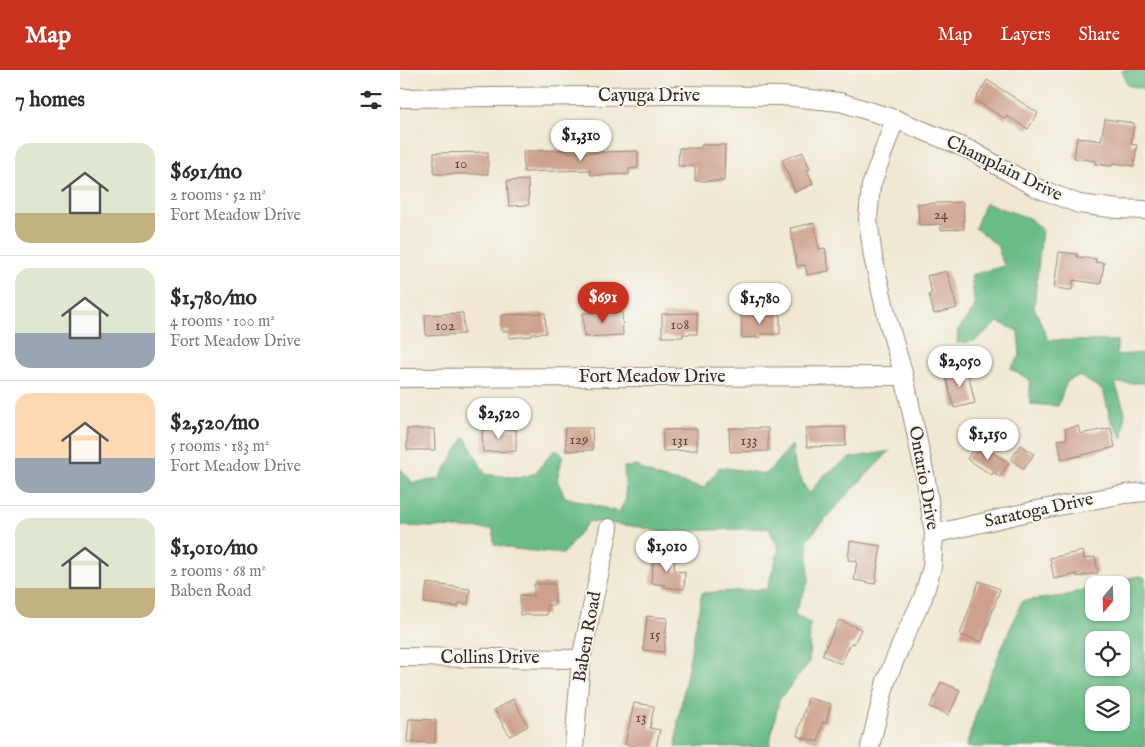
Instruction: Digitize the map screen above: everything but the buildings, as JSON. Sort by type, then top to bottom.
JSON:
[{"type":"street","name":"Cayuga Drive","points":[[400,98],[672,95],[781,96],[840,102],[895,119]]},
{"type":"street","name":"Champlain Drive","points":[[895,119],[970,150],[1035,188],[1078,204],[1145,210]]},
{"type":"street","name":"Ontario Drive","points":[[870,747],[886,681],[923,598],[932,567],[934,534],[926,480],[904,376],[888,321],[873,257],[868,219],[871,186],[895,119]]},
{"type":"street","name":"Fort Meadow Drive","points":[[400,378],[904,376]]},
{"type":"street","name":"Saratoga Drive","points":[[934,534],[1037,510],[1145,492]]},
{"type":"street","name":"Baben Road","points":[[574,747],[581,659],[609,528]]},
{"type":"street","name":"Collins Drive","points":[[400,658],[581,659]]},
{"type":"green space","points":[[1122,70],[1145,70],[1145,89],[1127,85]]},
{"type":"green space","points":[[985,203],[1029,218],[1042,229],[1034,307],[1048,340],[1117,341],[1117,355],[1145,353],[1145,383],[1115,383],[1125,412],[1123,439],[1111,421],[1103,390],[1079,376],[1067,381],[1058,406],[1030,404],[1030,380],[1010,369],[1020,356],[1018,331],[998,322],[975,341],[957,343],[958,330],[975,307],[971,275],[1004,266],[997,245],[975,228]]},
{"type":"green space","points":[[465,437],[485,474],[520,478],[535,473],[555,449],[563,455],[557,480],[565,497],[619,512],[626,499],[624,467],[636,466],[658,477],[704,488],[720,467],[766,474],[792,445],[794,467],[809,494],[823,476],[850,458],[890,451],[840,502],[807,540],[809,580],[794,615],[810,623],[809,663],[779,700],[769,747],[676,747],[678,721],[702,593],[767,589],[779,550],[769,528],[660,532],[640,527],[589,521],[563,554],[514,549],[494,544],[493,529],[400,526],[400,468],[413,483],[439,479]]},
{"type":"green space","points":[[1140,576],[1145,578],[1145,747],[966,747],[983,692],[1022,601],[1064,596],[1085,589],[1085,621],[1130,621],[1130,578]]}]
